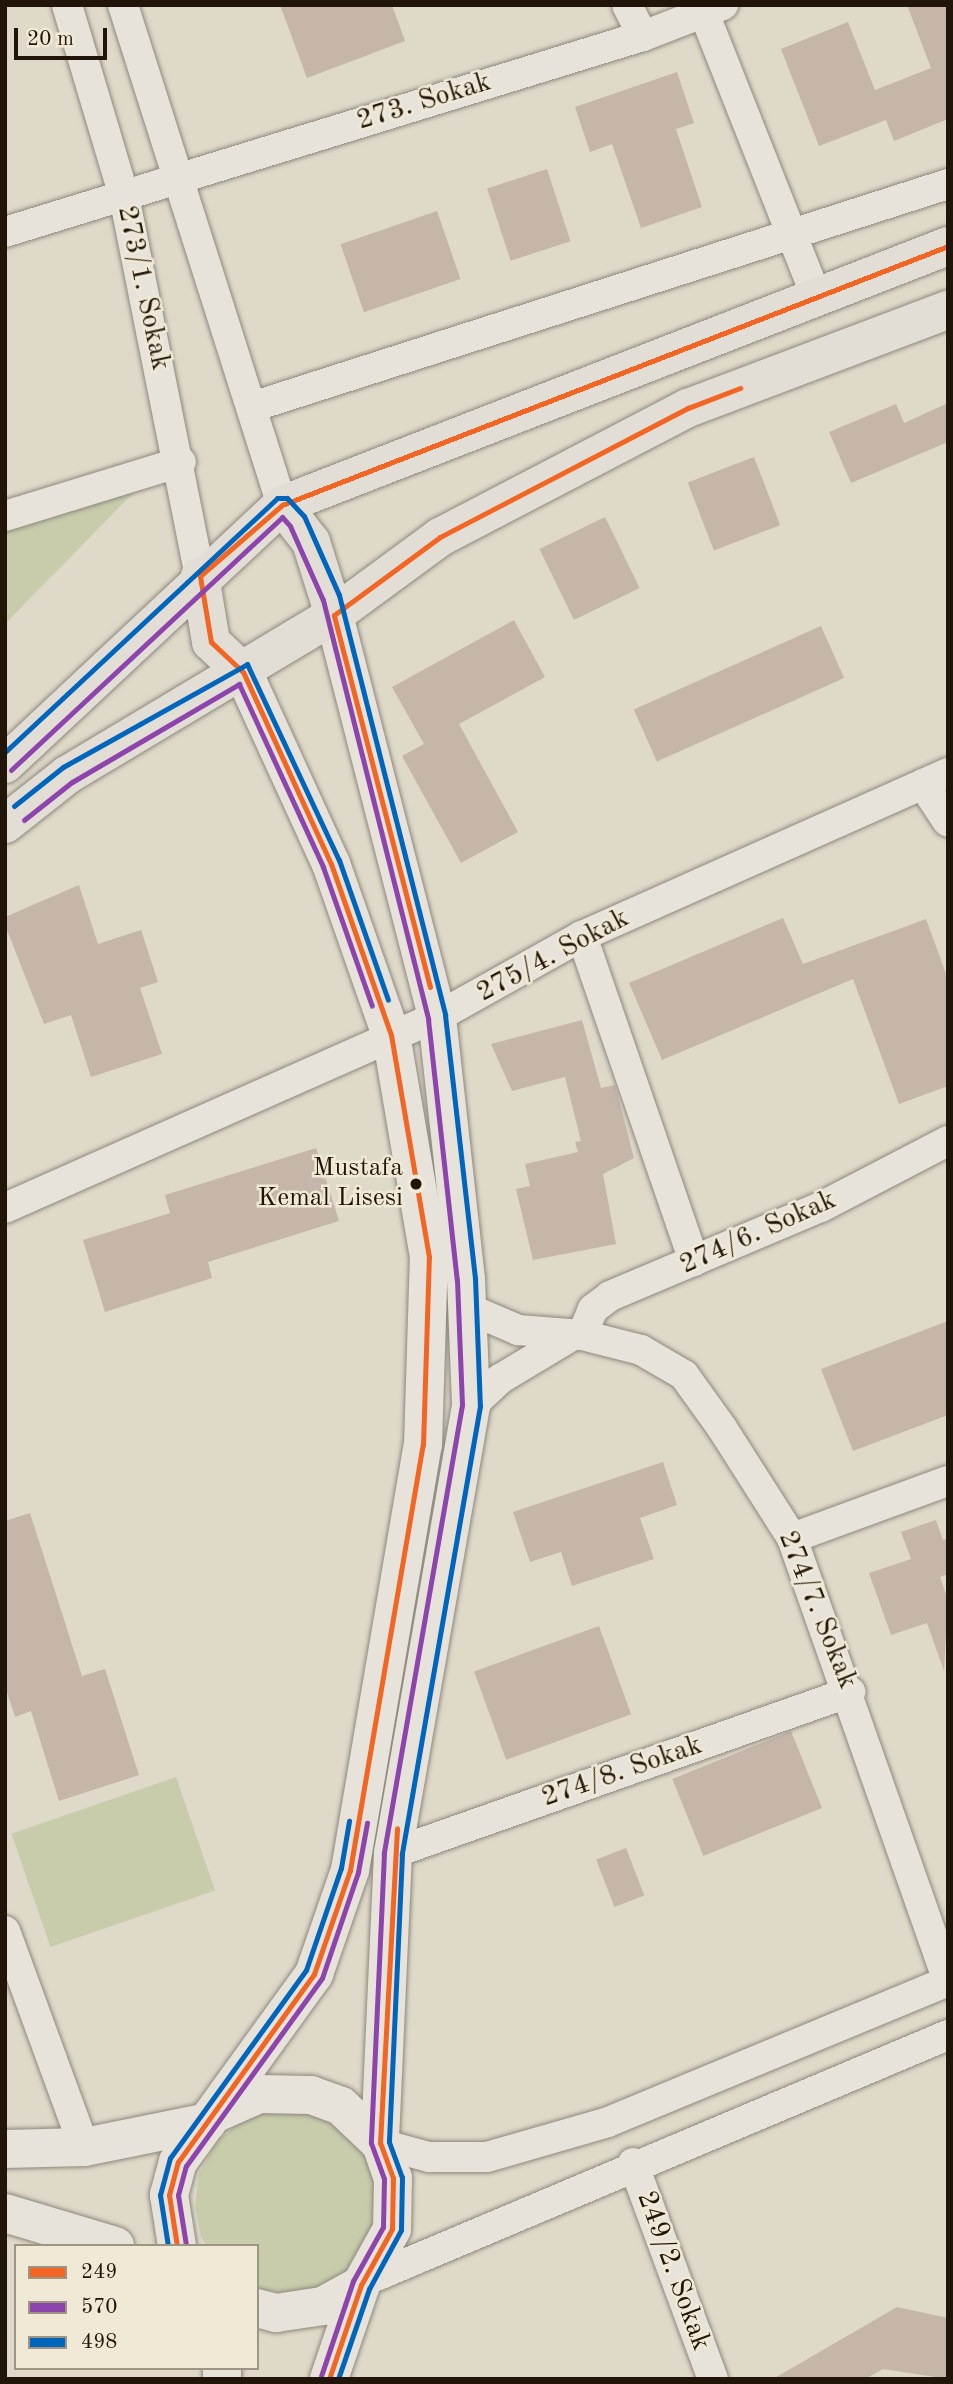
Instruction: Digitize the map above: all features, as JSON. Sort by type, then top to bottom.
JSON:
[{"type":"main road","points":[[5,764],[200,576],[282,505],[948,246]]},
{"type":"main road","points":[[5,824],[67,775],[243,673],[334,615],[440,537],[688,408],[948,310]]},
{"type":"main road","points":[[282,505],[311,542],[334,615],[438,1017],[467,1308],[471,1406],[393,1853],[380,2143],[393,2178],[392,2229],[362,2283],[329,2379]]},
{"type":"main road","points":[[177,2244],[169,2194],[178,2162],[314,1974],[350,1870],[423,1445],[429,1257],[391,1035],[331,864],[243,673],[211,642],[200,576]]},
{"type":"main road","points":[[5,2149],[84,2147],[211,2118],[259,2094],[311,2095],[341,2106],[380,2143]]},
{"type":"main road","points":[[5,2213],[108,2244]]},
{"type":"main road","points":[[259,2309],[276,2313],[323,2306],[362,2283]]},
{"type":"street","name":"273/1. Sokak","points":[[67,5],[124,196],[181,462],[200,576]]},
{"type":"street","points":[[123,5],[255,406],[282,505]]},
{"type":"street","points":[[627,5],[643,36]]},
{"type":"street","name":"273. Sokak","points":[[5,232],[643,36],[713,9]]},
{"type":"street","points":[[713,9],[791,237],[817,299]]},
{"type":"street","points":[[255,406],[791,237],[948,184]]},
{"type":"street","points":[[5,516],[181,462]]},
{"type":"street","points":[[935,778],[948,822]]},
{"type":"street","name":"275/4. Sokak","points":[[5,1208],[391,1035],[438,1017],[582,936],[935,778]]},
{"type":"street","points":[[582,936],[694,1261]]},
{"type":"street","name":"274/6. Sokak","points":[[576,1336],[593,1309],[610,1296],[821,1208],[948,1141]]},
{"type":"street","name":"274/7. Sokak","points":[[467,1308],[493,1324],[576,1336],[641,1350],[684,1375],[792,1538],[850,1692],[948,1981]]},
{"type":"street","points":[[471,1406],[500,1379],[576,1336]]},
{"type":"street","points":[[792,1538],[948,1481]]},
{"type":"street","name":"274/8. Sokak","points":[[393,1853],[850,1692]]},
{"type":"street","points":[[5,1931],[84,2147]]},
{"type":"street","points":[[380,2143],[429,2157],[487,2157],[572,2133],[948,1981]]},
{"type":"street","points":[[362,2283],[633,2163],[948,2035]]},
{"type":"street","name":"249/2. Sokak","points":[[633,2163],[713,2379]]},
{"type":"green space","points":[[139,487],[5,624],[5,530]]},
{"type":"green space","points":[[176,1777],[215,1890],[51,1947],[11,1834]]},
{"type":"green space","points":[[262,2113],[321,2114],[368,2152],[382,2208],[359,2264],[304,2295],[259,2289],[259,2244],[206,2244],[201,2237],[195,2206],[199,2174],[214,2146],[235,2125]]},
{"type":"building","points":[[280,5],[392,5],[405,41],[307,78]]},
{"type":"building","points":[[907,5],[948,5],[948,119],[894,141],[886,120],[819,146],[781,49],[848,22],[875,90],[931,68]]},
{"type":"building","points":[[677,72],[694,123],[676,129],[702,207],[641,228],[612,144],[590,152],[575,107]]},
{"type":"building","points":[[547,169],[570,241],[511,261],[487,188]]},
{"type":"building","points":[[437,211],[460,279],[364,312],[341,244]]},
{"type":"building","points":[[948,403],[948,442],[851,483],[829,432],[896,404],[904,423]]},
{"type":"building","points":[[754,457],[780,525],[714,551],[688,482]]},
{"type":"building","points":[[605,517],[640,588],[574,620],[539,549]]},
{"type":"building","points":[[514,620],[545,677],[459,724],[518,832],[461,863],[402,756],[424,744],[392,687]]},
{"type":"building","points":[[821,626],[844,678],[657,761],[634,709]]},
{"type":"building","points":[[79,885],[98,944],[141,930],[158,982],[140,988],[162,1054],[91,1077],[71,1015],[44,1024],[5,925],[5,917]]},
{"type":"building","points":[[783,918],[803,964],[926,919],[948,979],[948,1086],[899,1104],[853,979],[662,1060],[629,983]]},
{"type":"building","points":[[582,1020],[601,1088],[615,1085],[634,1158],[603,1174],[616,1244],[533,1260],[516,1189],[530,1186],[525,1164],[578,1152],[575,1142],[581,1141],[565,1077],[512,1091],[491,1044]]},
{"type":"building","points":[[316,1148],[339,1221],[208,1262],[212,1278],[105,1312],[83,1240],[170,1213],[165,1195]]},
{"type":"building","points":[[948,1321],[948,1415],[853,1451],[821,1369]]},
{"type":"building","points":[[663,1462],[677,1505],[640,1518],[654,1559],[572,1586],[561,1552],[530,1562],[513,1512]]},
{"type":"building","points":[[30,1513],[82,1676],[105,1669],[139,1775],[59,1801],[31,1711],[15,1717],[5,1686],[5,1521]]},
{"type":"building","points":[[936,1520],[943,1540],[948,1538],[948,1574],[940,1577],[948,1600],[944,1671],[927,1623],[891,1635],[869,1573],[911,1559],[901,1532]]},
{"type":"building","points":[[599,1626],[631,1714],[506,1760],[474,1671]]},
{"type":"building","points":[[791,1731],[822,1808],[703,1856],[672,1779]]},
{"type":"building","points":[[626,1848],[644,1896],[614,1907],[596,1859]]},
{"type":"building","points":[[897,2307],[948,2318],[948,2379],[883,2369],[865,2379],[773,2379]]},
{"type":"transit line","name":"249","points":[[177,2244],[169,2195],[178,2162],[314,1974],[350,1870],[423,1445],[429,1257],[391,1035],[331,864],[243,672],[211,642],[200,576],[282,505],[948,246]]},
{"type":"transit line","name":"249","points":[[430,987],[334,615],[440,537],[688,408],[740,388]]},
{"type":"transit line","name":"498","points":[[5,752],[277,498],[287,498],[304,516],[339,595],[445,1015],[475,1278],[480,1406],[402,1854],[389,2142],[402,2177],[401,2230],[369,2289],[338,2379]]},
{"type":"transit line","name":"570","points":[[11,770],[282,517],[290,526],[323,600],[428,1019],[457,1280],[462,1405],[384,1853],[371,2143],[384,2179],[383,2227],[353,2281],[321,2376]]},
{"type":"transit line","name":"498","points":[[14,806],[63,767],[247,664],[339,860],[388,1000]]},
{"type":"transit line","name":"570","points":[[24,820],[72,782],[239,684],[323,867],[372,1006]]},
{"type":"transit line","name":"498","points":[[168,2244],[160,2195],[170,2158],[306,1970],[341,1868],[349,1821]]},
{"type":"transit line","name":"570","points":[[186,2244],[178,2195],[186,2166],[322,1978],[358,1872],[367,1823]]},
{"type":"transit line","name":"249","points":[[329,2379],[361,2285],[392,2229],[393,2178],[380,2143],[397,1828]]},
{"type":"place","name":"Mustafa Kemal Lisesi","points":[[416,1184]]}]
